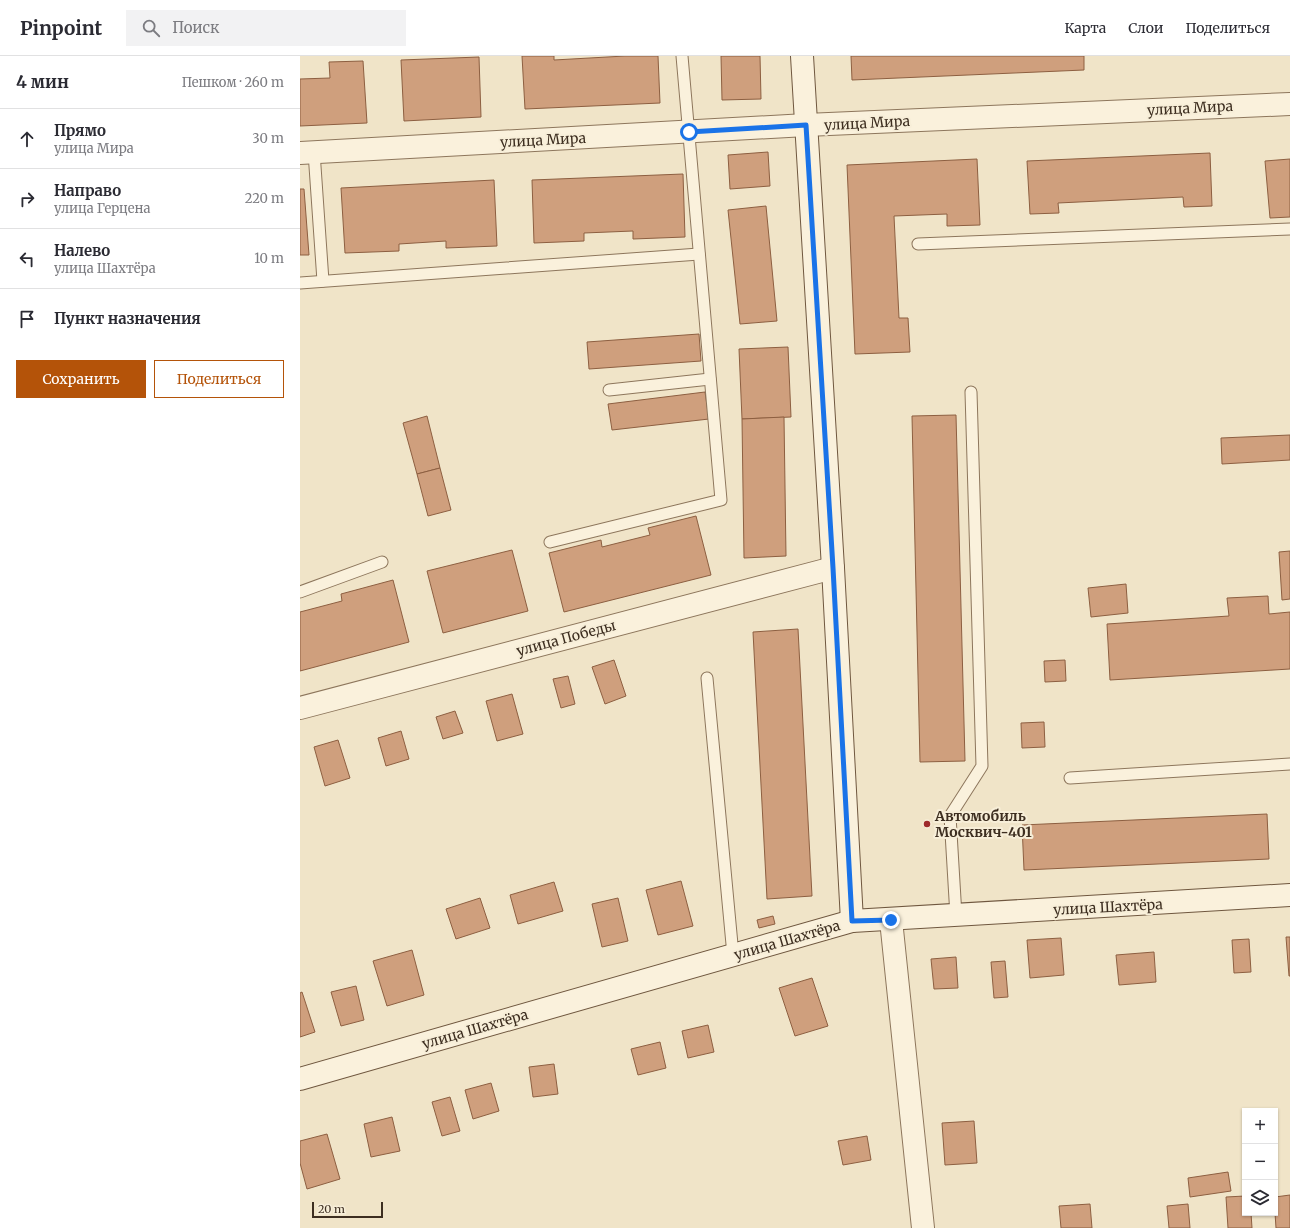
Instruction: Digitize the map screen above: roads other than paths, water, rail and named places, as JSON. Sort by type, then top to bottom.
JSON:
[{"type":"street","points":[[802,56],[833,568],[852,921]]},
{"type":"street","name":"улица Мира","points":[[307,152],[806,125],[1290,104]]},
{"type":"street","name":"улица Победы","points":[[300,708],[833,568]]},
{"type":"street","name":"улица Шахтёра","points":[[300,1079],[852,921],[891,920],[1290,896]]},
{"type":"street","points":[[891,920],[923,1228]]},
{"type":"lane","points":[[550,542],[721,500],[682,56]]},
{"type":"lane","points":[[307,152],[324,281]]},
{"type":"lane","points":[[918,244],[1290,229]]},
{"type":"lane","points":[[300,283],[700,254]]},
{"type":"lane","points":[[609,390],[710,379]]},
{"type":"lane","points":[[956,916],[950,816],[982,766],[971,392]]},
{"type":"lane","points":[[300,592],[382,562]]},
{"type":"lane","points":[[707,678],[733,955]]},
{"type":"lane","points":[[1070,778],[1290,764]]},
{"type":"place","name":"Автомобиль Москвич-401","points":[[927,824]]}]
